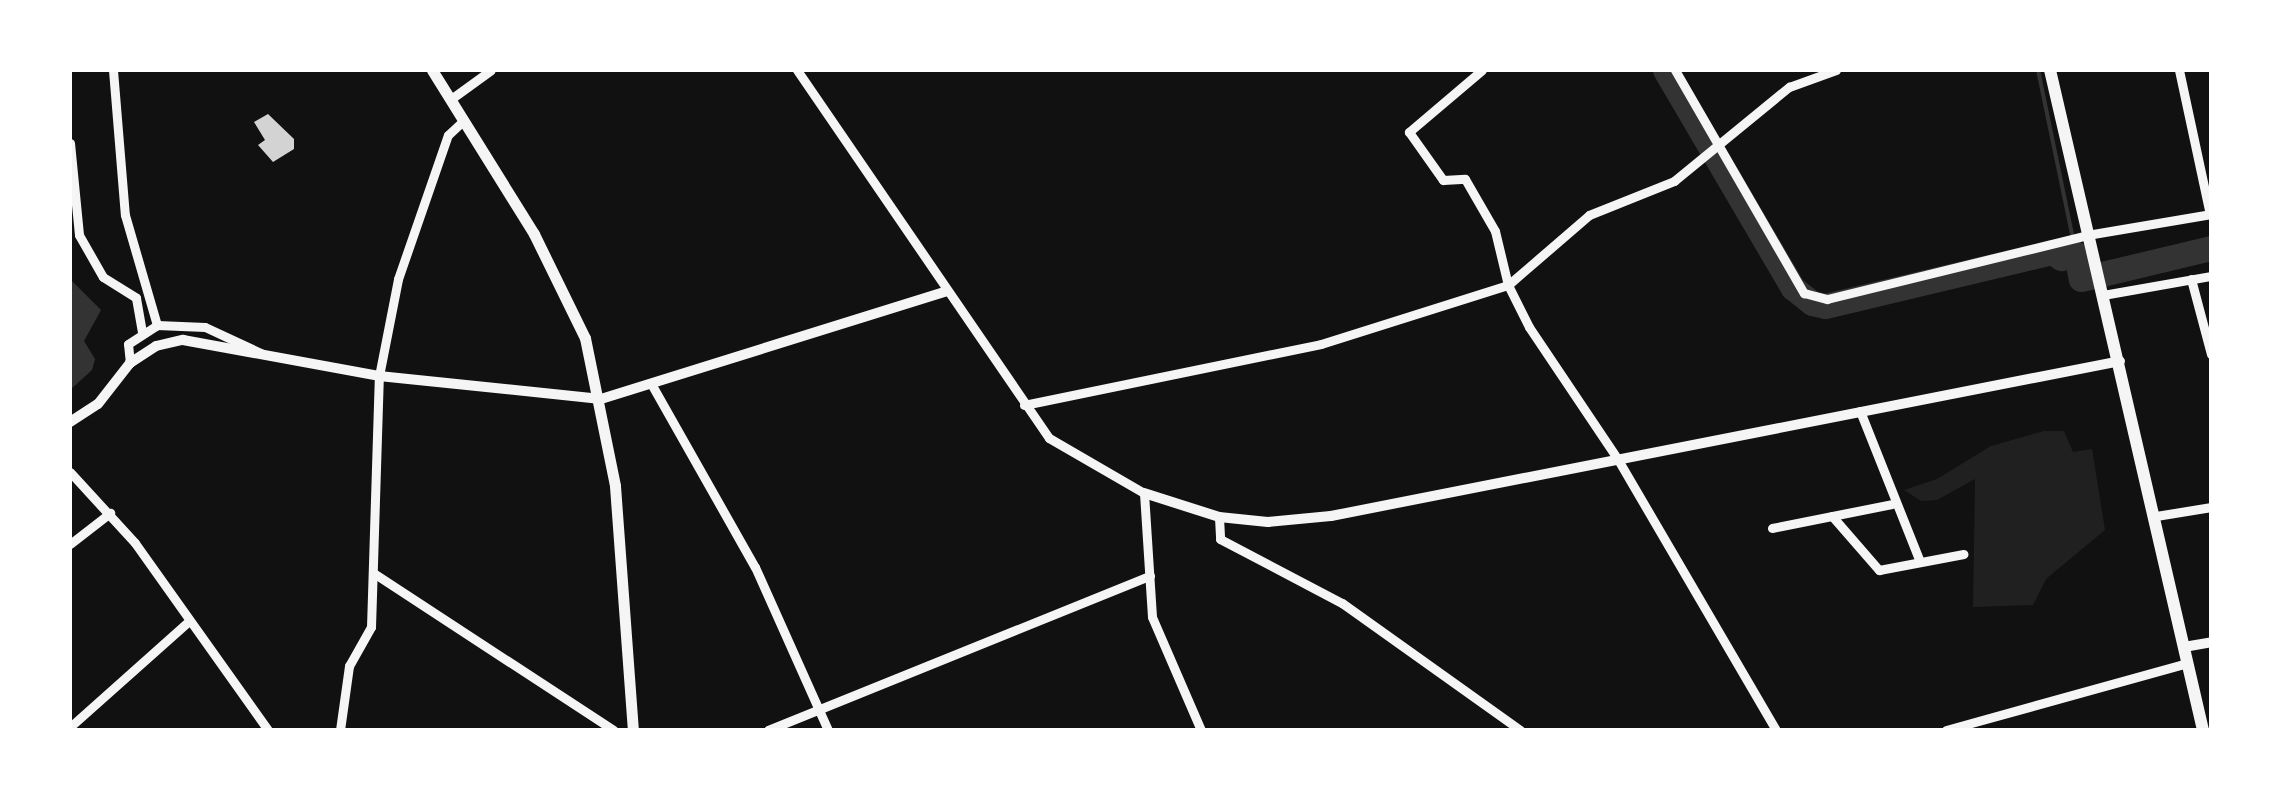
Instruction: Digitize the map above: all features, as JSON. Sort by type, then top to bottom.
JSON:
[{"type":"main road","points":[[432,70],[554,268],[585,338],[615,486],[633,730]]},
{"type":"main road","points":[[2050,70],[2203,730]]},
{"type":"street","points":[[113,70],[126,216],[158,326]]},
{"type":"street","points":[[451,100],[491,70]]},
{"type":"street","points":[[797,70],[1049,438],[1144,494],[1218,517],[1268,522],[1331,516],[2120,360]]},
{"type":"street","points":[[1482,70],[1408,132],[1443,180],[1465,180],[1495,231],[1508,285],[1617,458],[1776,730]]},
{"type":"street","points":[[1675,70],[1804,292],[1827,299],[2210,214],[2179,70]]},
{"type":"street","points":[[1024,405],[1322,344],[1508,285],[1589,214],[1660,188],[1789,88],[1836,70]]},
{"type":"street","points":[[340,730],[349,666],[371,627],[380,376],[398,279],[448,135],[464,120]]},
{"type":"street","points":[[70,143],[78,235],[102,277],[136,298],[142,332]]},
{"type":"street","points":[[2102,293],[2211,276]]},
{"type":"street","points":[[2191,279],[2211,354]]},
{"type":"street","points":[[70,422],[98,404],[130,363],[156,346],[182,340],[380,376],[600,399],[654,387],[947,291]]},
{"type":"street","points":[[130,363],[128,344],[142,332],[158,326],[205,328],[265,356]]},
{"type":"street","points":[[654,387],[755,568],[828,730]]},
{"type":"street","points":[[1860,411],[1892,504],[1919,559]]},
{"type":"street","points":[[70,472],[110,513],[268,730]]},
{"type":"street","points":[[1144,494],[1159,644],[1201,730]]},
{"type":"street","points":[[1772,528],[1892,504]]},
{"type":"street","points":[[2156,516],[2211,507]]},
{"type":"street","points":[[70,544],[110,513]]},
{"type":"street","points":[[1832,516],[1879,570],[1919,559],[1964,554]]},
{"type":"street","points":[[1218,517],[1220,539],[1342,604],[1520,730]]},
{"type":"street","points":[[375,574],[613,730]]},
{"type":"street","points":[[768,730],[821,714],[1150,576]]},
{"type":"street","points":[[70,727],[188,622]]},
{"type":"street","points":[[2184,647],[2211,642]]},
{"type":"street","points":[[1946,730],[2188,663]]},
{"type":"shaded area","points":[[70,279],[101,310],[84,341],[95,359],[92,370],[70,390]]},
{"type":"shaded area","points":[[2044,431],[2064,431],[2073,452],[2092,449],[2105,530],[2046,579],[2033,605],[1973,607],[1975,479],[1937,500],[1921,501],[1904,490],[1937,479],[1991,446]]},
{"type":"building","points":[[268,114],[294,139],[294,149],[273,162],[258,145],[265,140],[254,122]]},
{"type":"waterway","points":[[1665,70],[1793,288],[1812,303],[1825,306],[2052,252],[2061,258],[2076,254],[2081,279],[2211,248]]},
{"type":"waterway","points":[[2038,70],[2076,254]]}]
